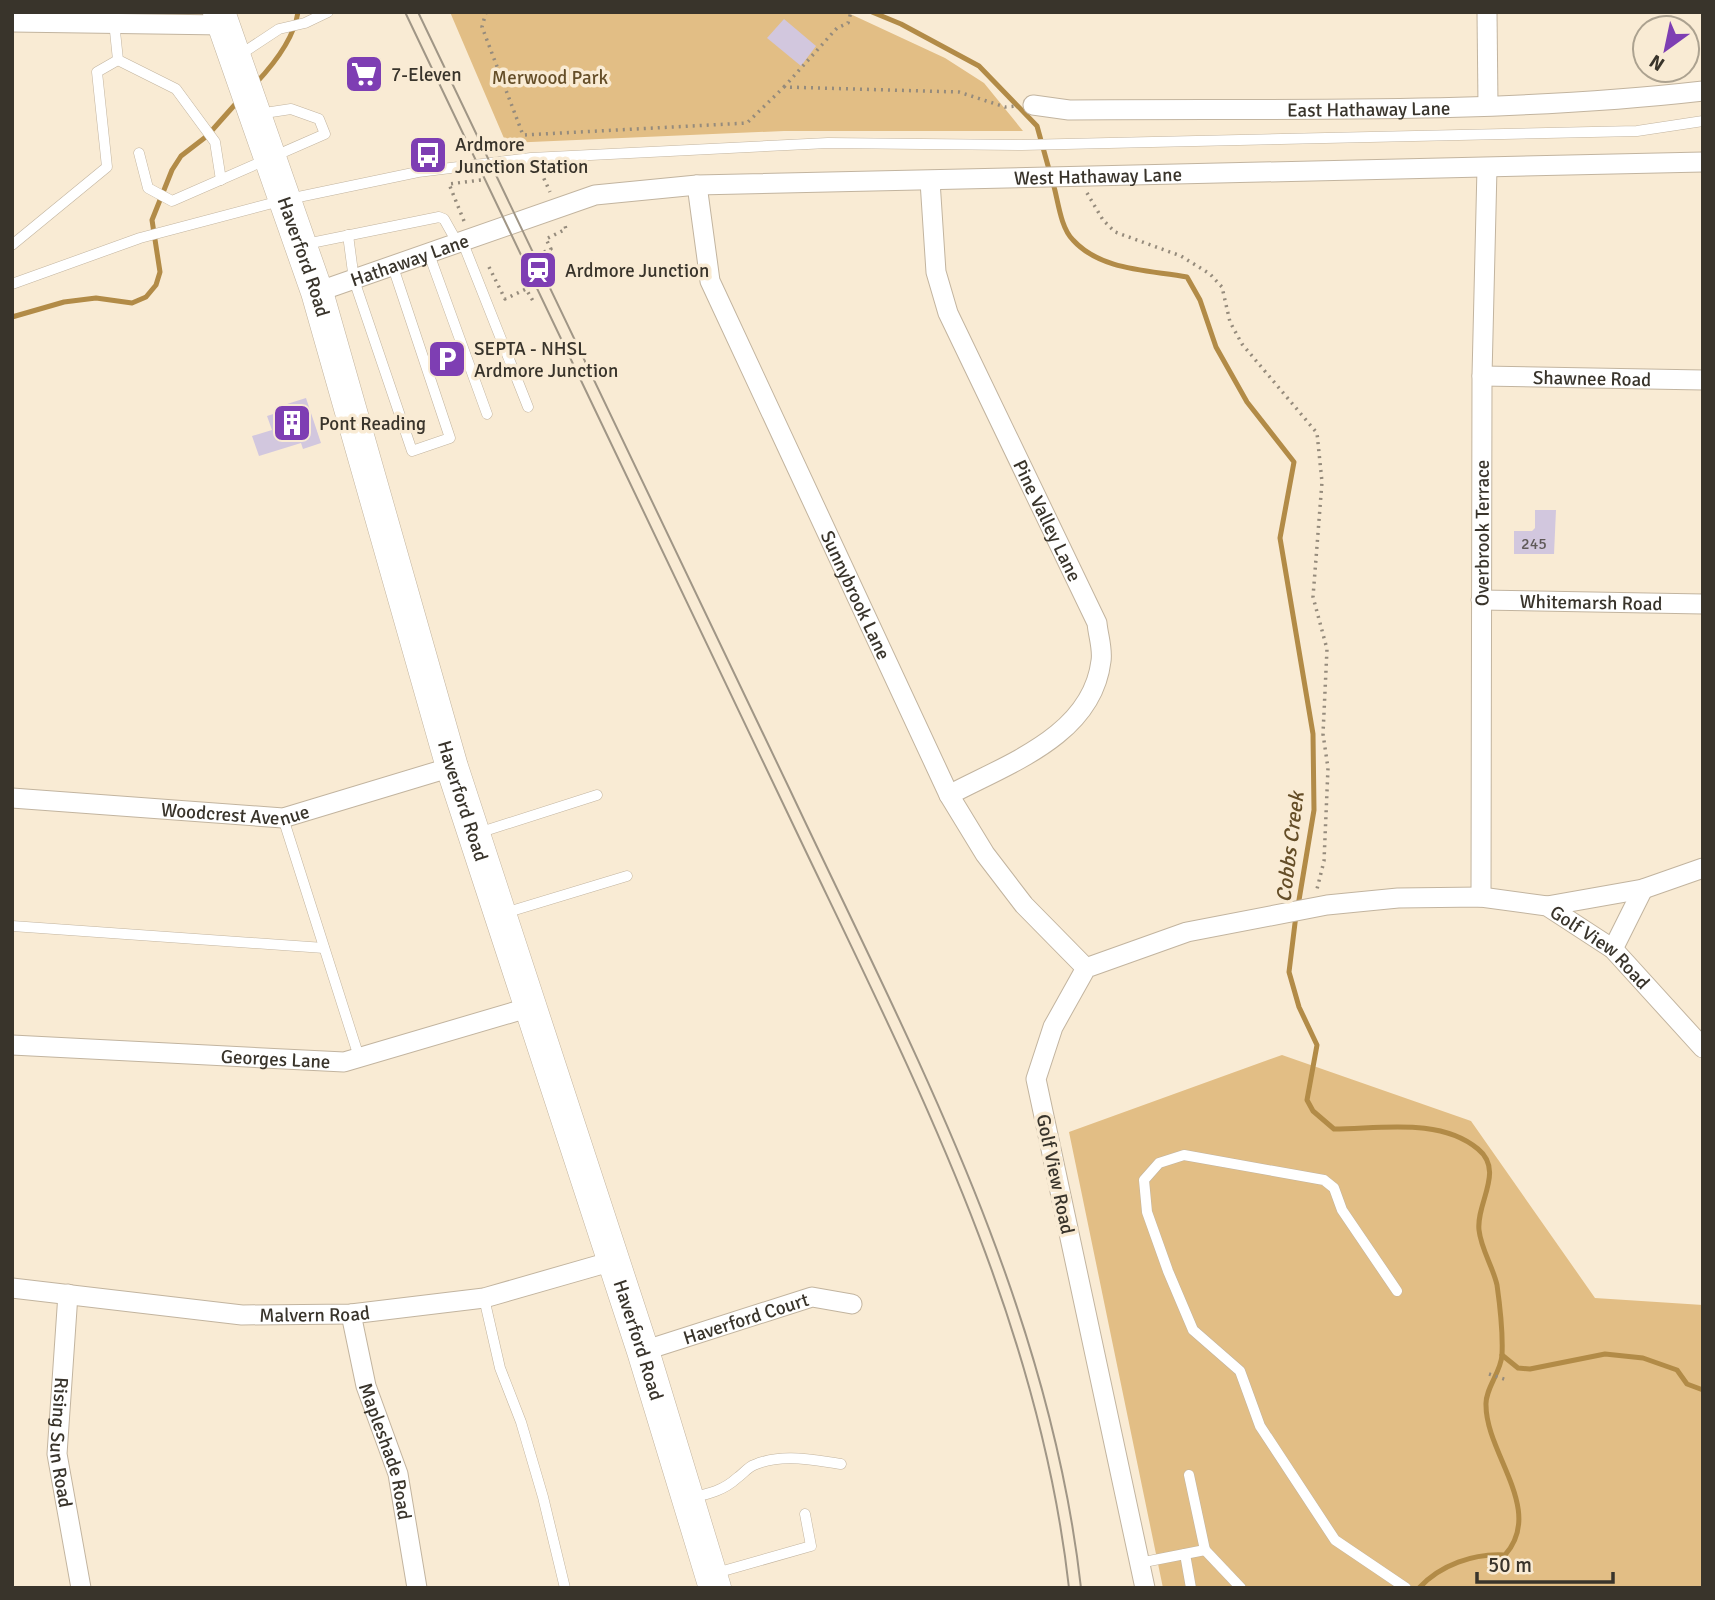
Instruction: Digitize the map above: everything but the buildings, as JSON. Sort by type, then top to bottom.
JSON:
[{"type":"main road","name":"Haverford Road","points":[[222,19],[317,292],[452,766],[643,1351],[714,1581]]},
{"type":"street","points":[[1487,12],[1488,105]]},
{"type":"street","points":[[12,22],[114,18],[222,19]]},
{"type":"street","name":"East Hathaway Lane","points":[[1033,105],[1069,110],[1488,105],[1626,99],[1703,90]]},
{"type":"street","name":"West Hathaway Lane","points":[[501,230],[595,195],[697,185],[1703,162]]},
{"type":"street","name":"Overbrook Terrace","points":[[1481,897],[1482,376],[1487,168]]},
{"type":"street","name":"Pine Valley Lane","points":[[930,181],[936,272],[948,313],[1097,623],[1102,660],[1090,695],[1073,722],[1045,743],[949,795]]},
{"type":"street","name":"Sunnybrook Lane","points":[[697,185],[710,281],[949,795],[985,854],[1024,905],[1086,968]]},
{"type":"street","name":"Hathaway Lane","points":[[317,292],[429,254],[463,239],[501,230]]},
{"type":"street","name":"Shawnee Road","points":[[1482,376],[1703,380]]},
{"type":"street","name":"Whitemarsh Road","points":[[1481,600],[1703,604]]},
{"type":"street","name":"Woodcrest Avenue","points":[[12,798],[283,818],[452,766]]},
{"type":"street","points":[[1547,906],[1643,889],[1703,868]]},
{"type":"street","points":[[1613,949],[1643,889]]},
{"type":"street","name":"Golf View Road","points":[[1145,1588],[1036,1079],[1053,1027],[1086,968],[1187,932],[1308,908],[1398,898],[1481,897],[1547,906],[1613,949],[1703,1048]]},
{"type":"street","name":"Georges Lane","points":[[12,1045],[344,1062],[531,1007]]},
{"type":"street","name":"Malvern Road","points":[[12,1288],[242,1315],[351,1314],[484,1298],[613,1261]]},
{"type":"street","name":"Rising Sun Road","points":[[68,1294],[57,1454],[81,1588]]},
{"type":"street","name":"Haverford Court","points":[[643,1351],[812,1297],[852,1304]]},
{"type":"street","name":"Mapleshade Road","points":[[351,1314],[366,1385],[398,1474],[417,1588]]},
{"type":"lane","points":[[139,153],[150,189],[172,201],[325,134],[319,119],[245,90],[279,29],[305,23],[328,12]]},
{"type":"lane","points":[[114,18],[118,60]]},
{"type":"lane","points":[[118,60],[176,89],[215,142],[221,180]]},
{"type":"lane","points":[[12,245],[107,167],[97,72],[118,60]]},
{"type":"lane","points":[[12,284],[140,239],[284,200],[418,172],[531,158],[828,143],[1022,145],[1637,131],[1703,121]]},
{"type":"lane","points":[[300,245],[439,217],[444,219],[463,239],[528,407]]},
{"type":"lane","points":[[348,235],[354,280],[412,451],[450,438],[393,267]]},
{"type":"lane","points":[[429,254],[486,414]]},
{"type":"lane","points":[[474,834],[597,795]]},
{"type":"lane","points":[[283,818],[359,1057]]},
{"type":"lane","points":[[501,915],[627,876]]},
{"type":"lane","points":[[12,926],[324,947]]},
{"type":"lane","points":[[1397,1291],[1342,1210],[1334,1188],[1324,1180],[1184,1156],[1159,1163],[1144,1180],[1147,1212],[1193,1330],[1240,1371],[1260,1426],[1335,1540],[1405,1586]]},
{"type":"lane","points":[[484,1298],[500,1368],[521,1422],[565,1588]]},
{"type":"lane","points":[[689,1497],[711,1494],[734,1481],[751,1465],[768,1461],[798,1457],[841,1464]]},
{"type":"lane","points":[[1188,1475],[1205,1550],[1241,1588]]},
{"type":"lane","points":[[714,1581],[811,1546],[805,1514]]},
{"type":"lane","points":[[1139,1563],[1205,1550]]},
{"type":"lane","points":[[1185,1554],[1191,1588]]},
{"type":"path","points":[[486,12],[482,27],[523,135],[747,123],[784,87],[837,28],[848,23],[851,12]]},
{"type":"path","points":[[784,87],[959,92],[1005,107]]},
{"type":"path","points":[[528,174],[542,172],[550,192]]},
{"type":"path","points":[[1061,176],[1115,232],[1181,256],[1209,274],[1222,287],[1230,323],[1242,344],[1317,433],[1321,482],[1313,597],[1326,649],[1323,734],[1328,768],[1324,861],[1308,908]]},
{"type":"path","points":[[463,239],[449,184],[488,179]]},
{"type":"path","points":[[544,252],[551,249],[546,239],[566,229],[564,224]]},
{"type":"path","points":[[488,264],[505,299],[526,289],[533,301]]},
{"type":"path","points":[[1489,1374],[1507,1380]]},
{"type":"green space","name":"Merwood Park","points":[[450,12],[846,12],[945,58],[984,83],[1023,131],[784,131],[506,143]]},
{"type":"green space","points":[[1282,1055],[1471,1121],[1595,1298],[1703,1305],[1703,1588],[1163,1588],[1069,1132]]},
{"type":"waterway","points":[[256,83],[287,42],[298,12]]},
{"type":"waterway","name":"Cobbs Creek","points":[[872,12],[901,24],[979,66],[1037,126],[1050,173]]},
{"type":"waterway","points":[[12,317],[64,302],[96,298],[132,303],[146,297],[156,285],[160,272],[152,220],[172,170],[181,156],[207,136],[239,100]]},
{"type":"waterway","name":"Cobbs Creek","points":[[1053,183],[1065,228],[1084,250],[1097,258],[1127,267],[1187,277],[1200,300],[1216,347],[1247,402],[1294,462],[1280,538],[1313,734],[1314,810],[1298,906]]},
{"type":"waterway","name":"Cobbs Creek","points":[[1296,915],[1289,972],[1299,1007],[1317,1045],[1307,1100],[1313,1111],[1334,1129],[1409,1127],[1446,1132],[1478,1149],[1486,1158],[1489,1167],[1488,1188],[1481,1209],[1479,1230],[1497,1285],[1502,1347],[1501,1361],[1486,1405],[1488,1424],[1517,1501],[1519,1519],[1516,1538],[1505,1555],[1481,1556],[1458,1562],[1437,1573],[1419,1588]]},
{"type":"waterway","points":[[1502,1355],[1518,1368],[1530,1369],[1605,1354],[1643,1358],[1677,1370],[1687,1384],[1703,1390]]},
{"type":"tram line","points":[[405,12],[921,1095],[998,1287],[1029,1385],[1053,1485],[1069,1588]]},
{"type":"tram line","points":[[418,12],[882,983],[969,1178],[1007,1277],[1039,1378],[1064,1482],[1081,1588]]},
{"type":"place","name":"7-Eleven","points":[[364,74]]},
{"type":"place","name":"Ardmore Junction Station","points":[[428,155]]},
{"type":"place","name":"Ardmore Junction","points":[[538,270]]},
{"type":"place","name":"SEPTA - NHSL Ardmore Junction","points":[[447,359]]},
{"type":"place","name":"Pont Reading","points":[[292,423]]}]
